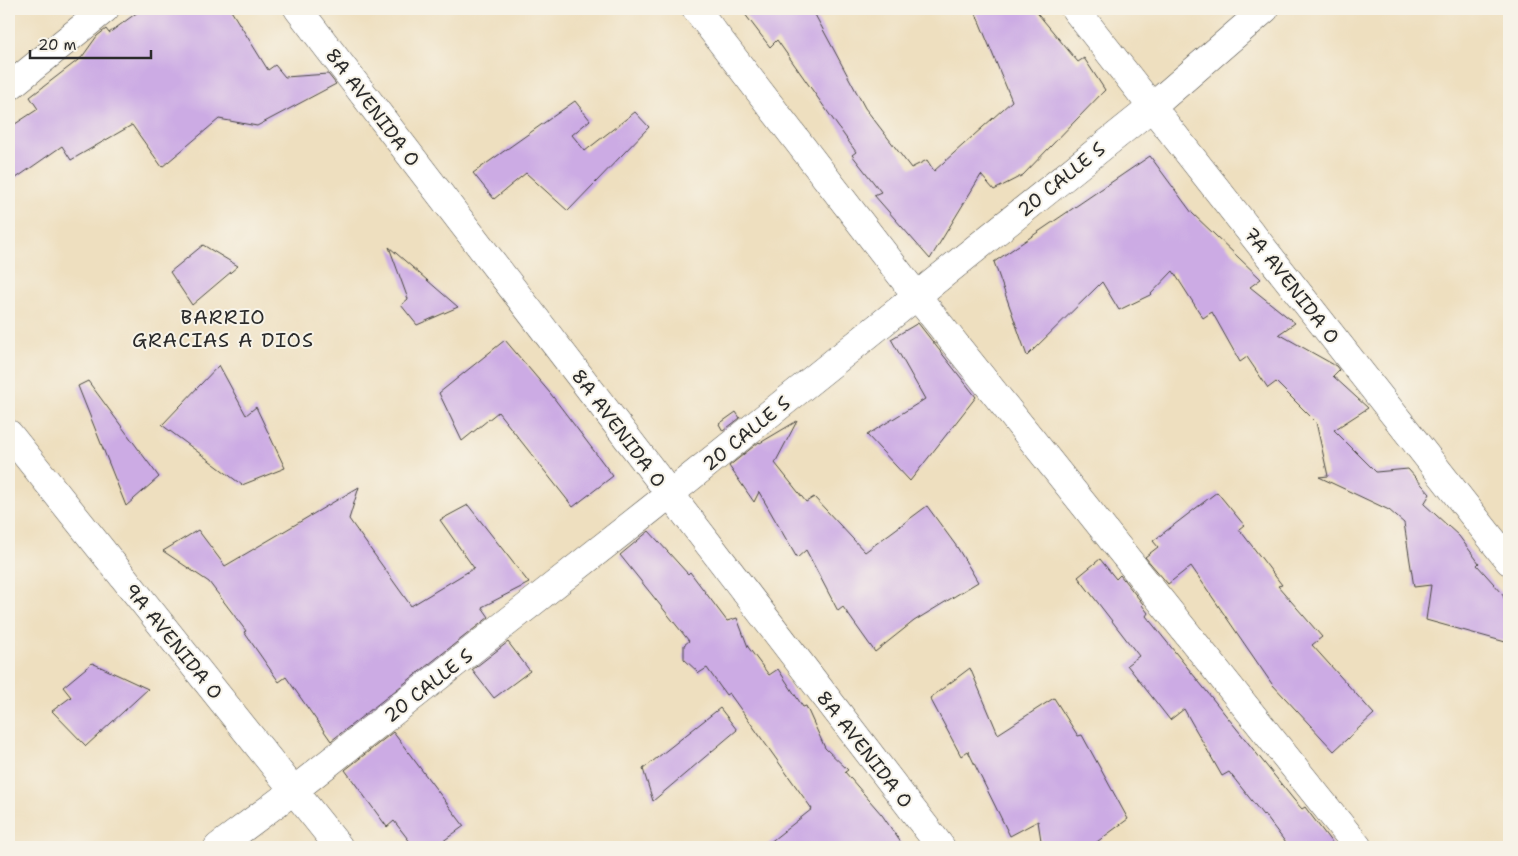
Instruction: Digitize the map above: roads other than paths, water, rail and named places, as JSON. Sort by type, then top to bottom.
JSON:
[{"type":"street","points":[[9,87],[105,9]]},
{"type":"street","name":"8A AVENIDA O","points":[[298,9],[940,847]]},
{"type":"street","points":[[696,9],[916,296],[1358,847]]},
{"type":"street","name":"7A AVENIDA O","points":[[1075,9],[1509,561]]},
{"type":"street","name":"20 CALLE S","points":[[218,847],[293,791],[669,494],[1152,107],[1265,9]]},
{"type":"street","name":"9A AVENIDA O","points":[[9,434],[339,847]]},
{"type":"district","name":"BARRIO GRACIAS A DIOS","points":[[223,328]]}]
